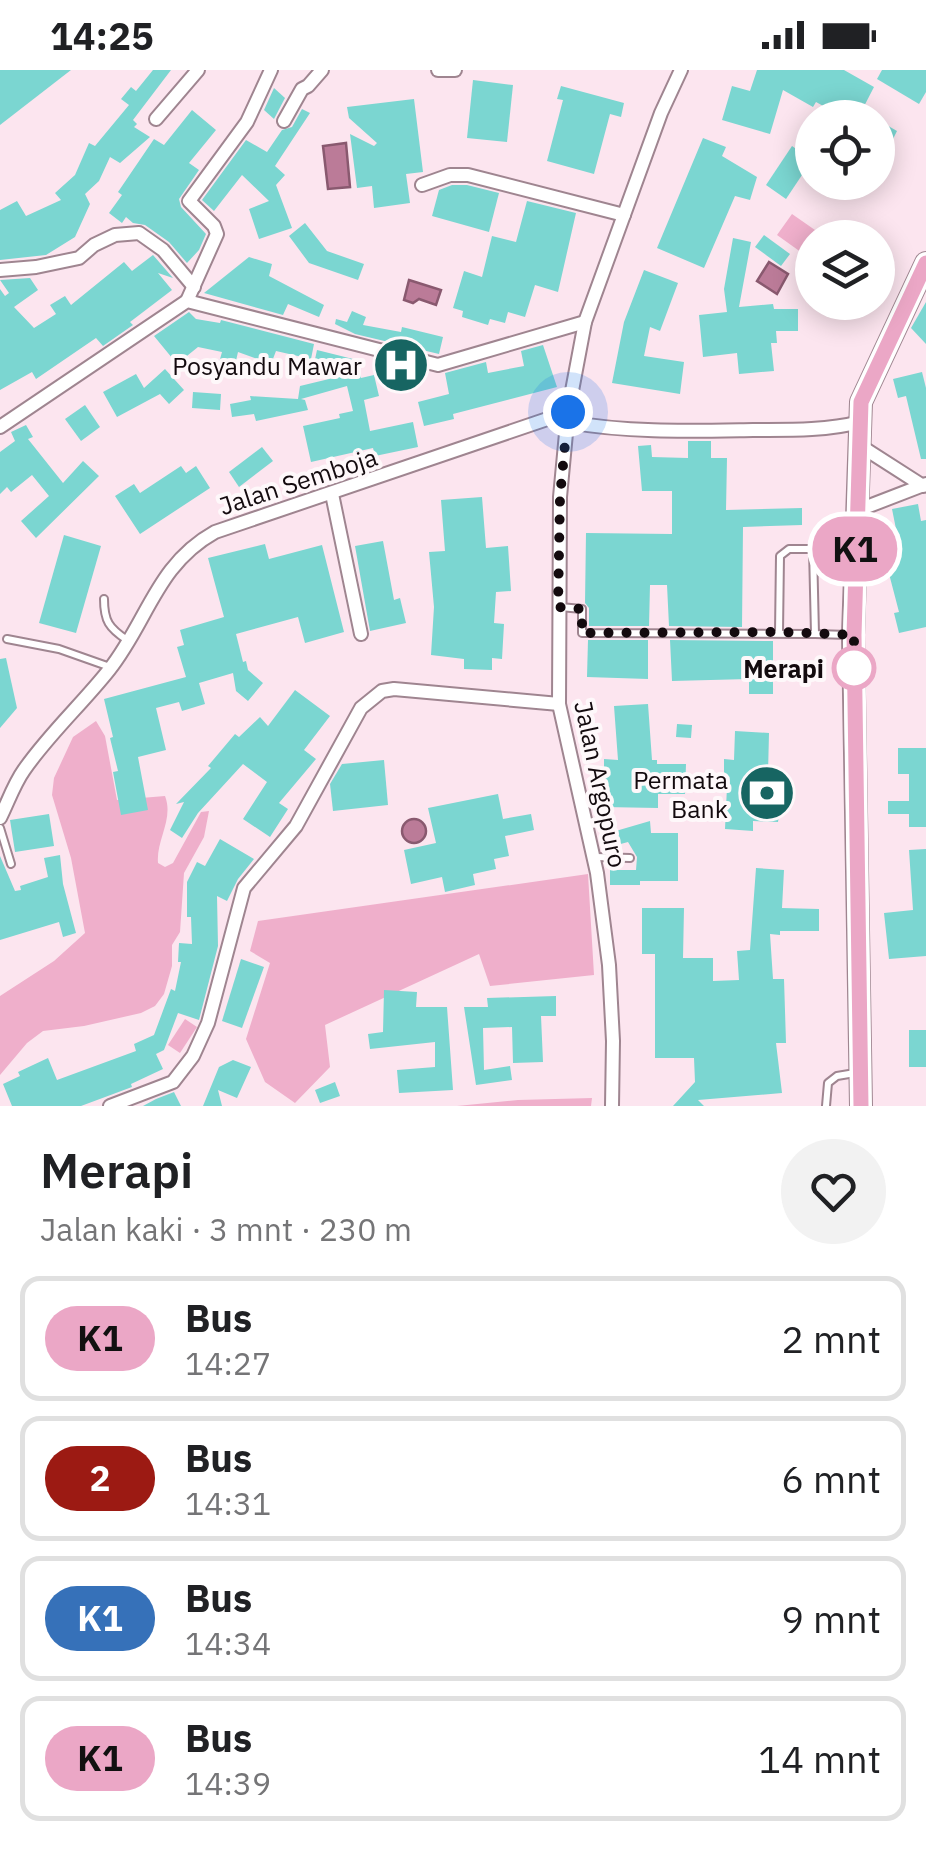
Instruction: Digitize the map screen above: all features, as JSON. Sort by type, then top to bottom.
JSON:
[{"type":"highway","points":[[861,1106],[854,635],[861,402],[926,263]]},
{"type":"street","points":[[156,119],[198,70]]},
{"type":"street","points":[[0,427],[187,302],[217,234],[214,226],[189,202],[246,122],[271,70]]},
{"type":"street","points":[[284,122],[302,88],[322,70]]},
{"type":"street","points":[[438,70],[455,70]]},
{"type":"street","name":"Jalan Argopuro","points":[[612,1106],[609,964],[593,857],[559,704],[560,497],[568,416],[585,322],[661,113],[681,70]]},
{"type":"street","points":[[422,185],[450,175],[468,175],[624,216]]},
{"type":"street","points":[[0,270],[36,268],[79,258],[115,235],[139,233],[163,250],[194,286]]},
{"type":"street","points":[[187,302],[438,365],[585,322]]},
{"type":"street","name":"Jalan Semboja","points":[[0,818],[22,772],[112,668],[180,556],[215,532],[568,416],[606,429],[700,431],[789,430],[860,422]]},
{"type":"street","points":[[859,445],[924,485]]},
{"type":"street","points":[[856,517],[924,485]]},
{"type":"street","points":[[332,494],[360,634]]},
{"type":"street","points":[[110,1106],[173,1082],[192,1056],[208,1023],[244,888],[296,826],[328,763],[370,698],[394,688],[559,704]]},
{"type":"lane","points":[[780,632],[780,556],[789,549],[814,549],[856,517]]},
{"type":"lane","points":[[814,549],[815,634]]},
{"type":"lane","points":[[104,599],[104,615],[110,629],[128,640]]},
{"type":"lane","points":[[558,607],[582,609],[582,633],[854,635]]},
{"type":"lane","points":[[7,639],[59,649],[112,668]]},
{"type":"lane","points":[[0,828],[11,864]]},
{"type":"lane","points":[[593,857],[630,858]]},
{"type":"lane","points":[[826,1106],[828,1083],[836,1076],[861,1072]]},
{"type":"shaded area","points":[[346,143],[350,187],[328,189],[323,146]]},
{"type":"shaded area","points":[[792,214],[801,220],[795,220],[795,248],[777,235]]},
{"type":"shaded area","points":[[769,262],[788,274],[777,294],[757,281]]},
{"type":"shaded area","points":[[409,280],[441,290],[436,305],[419,299],[413,303],[404,300]]},
{"type":"shaded area","points":[[96,721],[105,736],[117,800],[165,796],[167,813],[158,863],[165,867],[173,863],[201,812],[209,811],[204,837],[184,873],[180,932],[172,945],[172,966],[164,994],[155,1006],[84,1026],[43,1031],[27,1043],[0,1075],[0,996],[54,961],[85,933],[71,858],[52,795],[54,778],[73,737]]},
{"type":"shaded area","points":[[414,819],[426,831],[414,843],[402,831]]},
{"type":"shaded area","points":[[588,874],[594,975],[490,986],[479,954],[325,1025],[330,1067],[295,1103],[265,1082],[246,1039],[270,963],[250,951],[258,921]]},
{"type":"shaded area","points":[[185,1019],[197,1027],[180,1053],[168,1045]]},
{"type":"shaded area","points":[[592,1098],[591,1106],[457,1106],[518,1100]]},
{"type":"building","points":[[0,70],[71,70],[0,125]]},
{"type":"building","points":[[153,70],[171,70],[133,120],[137,124],[134,127],[150,137],[120,163],[110,157],[99,181],[85,194],[90,204],[75,237],[46,255],[0,260],[0,210],[17,201],[26,216],[61,200],[55,193],[75,175],[89,143],[95,146],[129,105],[121,99],[131,87],[136,91]]},
{"type":"building","points":[[757,70],[844,70],[874,87],[867,100],[801,100],[783,90],[770,134],[722,120],[732,86],[750,91]]},
{"type":"building","points":[[882,70],[926,70],[926,92],[919,104],[877,79]]},
{"type":"building","points":[[473,80],[513,85],[507,142],[467,138]]},
{"type":"building","points":[[561,86],[624,103],[621,117],[610,114],[594,174],[547,161],[563,100],[557,99]]},
{"type":"building","points":[[274,88],[285,98],[274,119],[264,110]]},
{"type":"building","points":[[414,99],[423,172],[406,174],[410,203],[374,208],[372,186],[357,188],[350,134],[374,146],[377,143],[349,118],[347,107]]},
{"type":"building","points":[[302,109],[310,113],[275,166],[285,175],[276,185],[292,228],[259,239],[249,209],[269,201],[242,175],[214,211],[202,200],[246,140],[267,152],[282,130],[292,127]]},
{"type":"building","points":[[192,110],[216,130],[189,163],[199,170],[179,199],[181,207],[206,234],[187,263],[169,242],[145,225],[126,217],[122,223],[109,213],[122,195],[118,192],[154,139],[164,145]]},
{"type":"building","points":[[703,138],[726,147],[722,156],[757,177],[750,200],[735,196],[704,268],[657,248]]},
{"type":"building","points":[[792,146],[795,148],[795,186],[786,199],[766,185]]},
{"type":"building","points":[[452,185],[499,193],[489,232],[432,216],[439,190]]},
{"type":"building","points":[[527,201],[576,213],[558,292],[535,285],[525,317],[508,312],[505,323],[490,319],[488,325],[462,317],[463,311],[453,308],[464,271],[482,277],[492,236],[516,242]]},
{"type":"building","points":[[305,223],[327,251],[364,264],[358,280],[309,263],[289,236]]},
{"type":"building","points":[[764,235],[790,254],[781,266],[755,247]]},
{"type":"building","points":[[733,238],[751,242],[739,307],[773,304],[774,309],[795,309],[798,320],[798,331],[776,331],[777,343],[771,343],[774,371],[739,374],[737,353],[703,357],[699,315],[727,312],[724,289]]},
{"type":"building","points":[[153,255],[173,278],[158,273],[172,290],[130,322],[133,325],[103,346],[96,338],[36,379],[32,372],[0,390],[0,289],[5,296],[9,293],[0,280],[30,278],[38,290],[14,307],[34,328],[56,314],[50,305],[65,296],[71,305],[124,262],[132,271]]},
{"type":"building","points":[[249,257],[272,264],[269,276],[324,305],[319,317],[288,304],[283,315],[204,293]]},
{"type":"building","points":[[644,270],[678,283],[660,331],[650,327],[644,356],[684,362],[680,394],[612,383],[624,322]]},
{"type":"building","points":[[926,302],[926,344],[911,328]]},
{"type":"building","points":[[352,311],[366,317],[363,325],[401,332],[402,327],[443,337],[439,354],[355,334],[335,324],[336,319],[347,322]]},
{"type":"building","points":[[189,312],[196,319],[220,323],[221,320],[314,344],[311,359],[276,351],[271,364],[238,352],[233,374],[217,370],[222,352],[198,347],[177,364],[154,336]]},
{"type":"building","points":[[543,345],[557,387],[453,414],[454,419],[424,426],[418,402],[449,394],[445,373],[486,362],[488,373],[524,366],[521,351]]},
{"type":"building","points":[[317,350],[357,360],[361,378],[374,375],[379,396],[364,400],[370,431],[413,422],[418,447],[375,456],[373,448],[311,462],[303,426],[353,411],[347,386],[301,399],[308,410],[256,421],[254,414],[232,417],[230,404],[251,400],[250,396],[298,399],[300,386],[354,373],[314,364]]},
{"type":"building","points":[[165,369],[184,390],[169,404],[160,394],[117,417],[103,392],[136,374],[144,388]]},
{"type":"building","points":[[922,372],[926,388],[926,459],[921,459],[906,396],[898,398],[893,379]]},
{"type":"building","points":[[193,392],[221,394],[220,410],[192,408]]},
{"type":"building","points":[[85,405],[100,427],[81,441],[65,419]]},
{"type":"building","points":[[26,425],[33,437],[28,439],[63,483],[83,461],[99,476],[36,538],[21,521],[49,496],[32,475],[11,492],[7,487],[0,494],[0,452],[15,441],[11,432]]},
{"type":"building","points":[[688,441],[711,441],[711,458],[727,458],[726,510],[802,508],[802,525],[743,527],[742,627],[669,626],[667,585],[650,585],[649,626],[589,626],[589,608],[585,603],[586,533],[672,534],[672,491],[642,491],[638,446],[651,445],[652,457],[688,458]]},
{"type":"building","points":[[262,447],[273,461],[239,487],[229,472]]},
{"type":"building","points":[[181,466],[186,473],[196,466],[210,488],[140,534],[115,496],[134,484],[140,493]]},
{"type":"building","points":[[482,497],[486,548],[508,546],[511,591],[496,592],[494,623],[504,624],[502,659],[492,658],[492,670],[464,669],[464,659],[431,655],[434,607],[429,552],[445,551],[441,500]]},
{"type":"building","points":[[918,504],[921,521],[926,520],[926,627],[899,633],[894,613],[899,612],[887,566],[896,564],[889,541],[898,539],[892,509]]},
{"type":"building","points":[[64,535],[101,546],[76,633],[39,623]]},
{"type":"building","points":[[383,541],[394,600],[400,598],[406,623],[370,631],[355,546]]},
{"type":"building","points":[[265,544],[269,559],[322,545],[344,632],[305,643],[298,617],[236,634],[243,662],[263,683],[248,701],[236,691],[233,673],[199,683],[205,704],[182,711],[179,702],[156,708],[166,750],[138,757],[148,810],[121,815],[113,772],[118,771],[104,699],[186,677],[177,647],[184,645],[180,630],[224,617],[208,558]]},
{"type":"building","points":[[588,640],[648,640],[648,679],[587,677]]},
{"type":"building","points":[[670,640],[773,641],[773,694],[749,694],[749,679],[672,681]]},
{"type":"building","points":[[6,658],[17,708],[0,728],[0,659]]},
{"type":"building","points":[[295,690],[330,716],[304,750],[316,759],[279,803],[288,809],[270,837],[243,819],[267,782],[243,764],[198,813],[182,838],[170,830],[184,802],[176,804],[211,768],[208,766],[235,734],[239,737],[260,717],[268,726]]},
{"type":"building","points":[[648,704],[652,760],[657,760],[657,764],[686,764],[685,794],[658,794],[658,808],[604,807],[604,759],[618,760],[614,706]]},
{"type":"building","points":[[677,724],[692,725],[691,738],[676,737]]},
{"type":"building","points":[[735,731],[769,733],[768,774],[778,775],[784,781],[778,822],[753,821],[753,831],[725,829],[727,787],[717,786],[718,773],[724,773],[724,759],[734,760]]},
{"type":"building","points":[[898,748],[926,748],[926,827],[909,827],[909,814],[888,814],[888,801],[909,801],[909,774],[898,774]]},
{"type":"building","points":[[384,760],[388,805],[333,811],[330,784],[342,764]]},
{"type":"building","points":[[498,794],[503,819],[531,814],[534,830],[505,836],[509,856],[494,859],[496,869],[473,874],[475,885],[445,892],[442,877],[411,884],[404,850],[436,843],[428,808]]},
{"type":"building","points":[[49,814],[54,846],[15,852],[10,820]]},
{"type":"building","points":[[650,821],[651,833],[678,833],[678,881],[610,885],[610,870],[636,870],[637,857],[628,842],[606,848],[602,835]]},
{"type":"building","points":[[220,839],[254,859],[227,901],[217,896],[218,946],[199,1020],[178,1013],[164,1050],[156,1054],[163,1069],[131,1084],[132,1087],[81,1106],[12,1106],[3,1084],[20,1076],[18,1072],[48,1058],[57,1080],[136,1051],[134,1044],[154,1035],[171,989],[175,991],[181,962],[179,943],[192,944],[187,882],[197,862],[205,866]]},
{"type":"building","points":[[926,849],[926,956],[889,959],[884,913],[913,910],[909,850]]},
{"type":"building","points":[[60,855],[76,933],[63,937],[59,922],[0,940],[0,856],[15,891],[48,877],[44,858]]},
{"type":"building","points":[[756,868],[784,870],[782,908],[819,909],[819,931],[770,934],[773,979],[784,979],[786,1043],[776,1043],[782,1093],[698,1100],[704,1106],[673,1106],[695,1082],[694,1058],[655,1058],[655,954],[642,954],[642,908],[684,908],[683,958],[713,958],[713,981],[739,980],[737,951],[750,950]]},
{"type":"building","points":[[241,959],[264,967],[242,1028],[222,1021]]},
{"type":"building","points":[[384,990],[417,992],[416,1007],[447,1007],[453,1090],[399,1093],[397,1070],[435,1067],[435,1042],[370,1049],[368,1034],[383,1032]]},
{"type":"building","points":[[556,996],[556,1016],[541,1016],[543,1062],[513,1063],[512,1027],[483,1028],[484,1070],[510,1066],[512,1080],[476,1085],[464,1007],[488,1007],[487,998]]},
{"type":"building","points":[[909,1030],[926,1030],[926,1067],[909,1067]]},
{"type":"building","points":[[233,1060],[251,1067],[237,1098],[218,1090],[222,1106],[203,1106],[219,1067]]},
{"type":"building","points":[[335,1082],[340,1096],[320,1103],[315,1090]]},
{"type":"building","points":[[174,1092],[181,1106],[143,1106],[156,1099]]},
{"type":"bus line","name":"K1","points":[[861,1106],[854,635],[861,402],[926,263]]},
{"type":"place","name":"Posyandu Mawar","points":[[401,365]]},
{"type":"place","name":"Merapi","points":[[854,668]]},
{"type":"place","name":"Permata Bank","points":[[767,793]]},
{"type":"route","points":[[568,412],[560,497],[558,607],[582,609],[582,633],[854,635],[854,668]]}]
